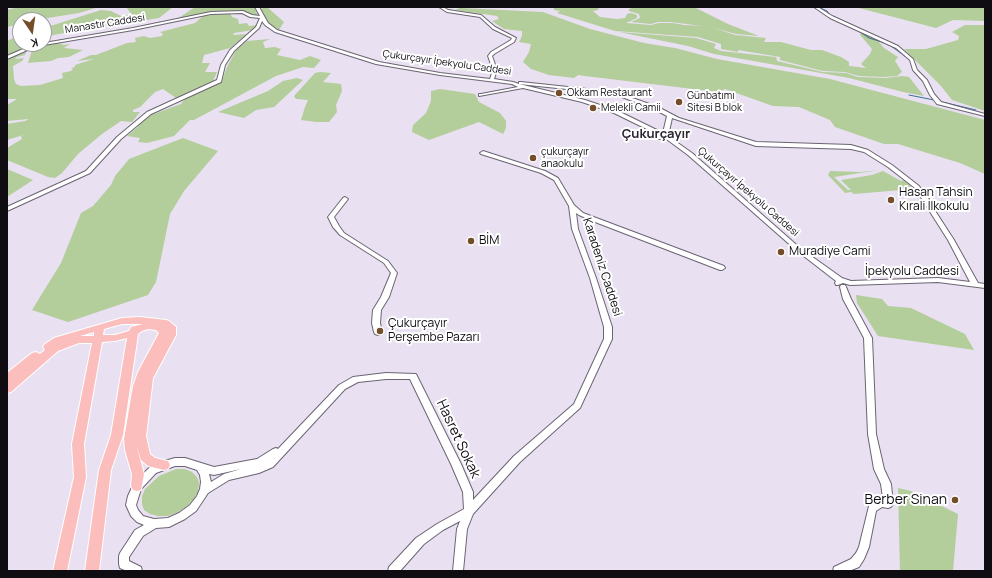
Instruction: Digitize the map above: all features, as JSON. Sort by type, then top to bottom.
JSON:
[{"type":"main road","points":[[92,571],[105,470],[117,435],[135,320]]},
{"type":"main road","points":[[7,379],[57,340],[111,323],[135,320],[166,323],[171,328],[171,335],[148,378],[140,436],[145,457],[152,462],[164,465]]},
{"type":"main road","points":[[7,389],[54,348],[78,340],[115,338],[133,333],[139,328],[148,326],[159,327],[164,332],[143,372],[138,386],[130,439],[131,450],[138,474],[137,486]]},
{"type":"main road","points":[[60,571],[80,477],[78,444],[100,327]]},
{"type":"street","name":"Çukurçayır İpekyolu Caddesi","points":[[257,7],[266,24],[276,31],[378,63],[440,74],[492,79],[513,83],[523,87],[600,106],[616,112],[655,132],[690,154],[798,249],[844,283]]},
{"type":"street","points":[[441,7],[447,11],[481,16],[494,28],[514,38],[513,41],[492,53],[490,56],[495,70],[492,79]]},
{"type":"street","points":[[816,7],[871,36],[897,47],[912,60],[915,70],[925,81],[937,101],[985,116]]},
{"type":"street","name":"Manastır Caddesi","points":[[52,43],[133,29],[211,13],[243,12],[251,16],[262,17]]},
{"type":"street","points":[[7,209],[88,172],[119,138],[149,113],[219,81],[223,65],[232,50],[258,27],[262,17]]},
{"type":"street","name":"Manastır Caddesi","points":[[7,58],[20,52]]},
{"type":"street","points":[[513,83],[615,93],[643,102],[670,115],[716,133],[756,144],[851,147],[872,155],[917,187],[951,240],[975,284]]},
{"type":"street","points":[[481,95],[523,87]]},
{"type":"street","points":[[663,137],[670,115]]},
{"type":"street","name":"Karadeniz Caddesi","points":[[393,571],[420,541],[440,527],[469,511],[517,459],[577,406],[608,339],[608,327],[593,278],[575,229],[572,206],[556,179],[552,176],[483,153]]},
{"type":"street","points":[[345,199],[331,217],[336,227],[342,234],[386,262],[394,273],[385,297],[377,310],[376,323],[378,332]]},
{"type":"street","points":[[572,206],[586,217],[722,268]]},
{"type":"street","name":"İpekyolu Caddesi","points":[[844,283],[938,280],[985,286]]},
{"type":"street","points":[[838,571],[855,562],[860,556],[864,546],[872,509],[881,502],[888,504],[886,484],[879,469],[872,434],[868,338],[847,299],[844,283]]},
{"type":"street","name":"Hasret Sokak","points":[[291,442],[342,387],[356,379],[386,376],[413,376],[468,492],[469,511],[462,529],[458,571]]},
{"type":"street","points":[[154,524],[140,519],[134,513],[131,505],[132,496],[137,486],[144,478],[164,465],[185,462],[214,471],[259,462],[270,457],[291,442]]},
{"type":"street","points":[[205,490],[227,477],[259,469],[270,464],[291,442]]},
{"type":"street","points":[[137,571],[124,564],[124,556],[139,533],[154,524],[169,522],[182,516],[193,508],[205,490],[205,474],[201,468]]},
{"type":"street","points":[[139,533],[140,519]]},
{"type":"green space","points":[[19,7],[99,7],[79,13],[52,17],[52,12],[12,12],[12,26],[7,27],[7,10]]},
{"type":"green space","points":[[125,7],[173,7],[159,18],[52,35],[52,25],[101,10],[111,11],[121,16],[131,14]]},
{"type":"green space","points":[[195,7],[254,7],[258,16],[244,12],[222,11],[177,19]]},
{"type":"green space","points":[[267,7],[284,22],[279,30],[269,24],[260,9]]},
{"type":"green space","points":[[554,7],[599,7],[598,10],[593,11],[600,17],[617,19],[625,18],[627,14],[631,13],[637,15],[637,18],[626,23],[651,25],[659,23],[673,23],[702,26],[671,22],[658,22],[651,24],[631,22],[640,18],[639,14],[629,11],[629,9],[635,7],[694,7],[728,24],[759,36],[736,34],[714,28],[735,35],[766,38],[764,42],[781,42],[811,50],[822,50],[841,57],[849,62],[849,66],[866,68],[861,64],[870,54],[872,49],[861,36],[860,34],[862,33],[878,41],[884,48],[898,57],[895,61],[902,72],[897,76],[884,77],[859,76],[845,72],[823,71],[780,60],[780,57],[738,50],[738,52],[721,49],[721,44],[698,37],[615,31],[557,13],[560,11],[554,10]]},
{"type":"green space","points":[[855,7],[985,7],[985,21],[953,20],[936,28]]},
{"type":"green space","points":[[460,8],[543,12],[590,29],[644,43],[675,48],[717,59],[830,79],[985,120],[985,174],[960,163],[898,144],[884,144],[835,127],[830,120],[799,107],[773,106],[725,89],[718,92],[578,75],[574,78],[549,75],[531,69],[523,62],[529,52],[531,44],[519,42],[522,36],[522,31],[504,29],[492,21],[499,19],[497,16],[455,10]]},
{"type":"green space","points":[[230,13],[232,17],[238,19],[239,24],[247,23],[249,26],[257,25],[253,30],[234,33],[233,35],[247,34],[230,48],[204,55],[202,63],[210,63],[205,72],[217,72],[213,81],[176,98],[163,89],[155,92],[140,107],[133,110],[133,112],[140,112],[132,122],[121,121],[102,134],[78,154],[62,173],[55,178],[48,177],[7,160],[7,148],[22,139],[21,136],[30,133],[7,140],[7,124],[29,119],[7,121],[7,105],[17,99],[7,99],[7,60],[22,52],[26,52],[25,55],[15,59],[24,58],[22,61],[13,66],[16,84],[21,86],[40,85],[63,78],[62,73],[71,71],[73,69],[71,68],[75,67],[75,65],[94,59],[77,61],[91,55],[96,55],[127,43],[136,42],[135,38],[144,36],[150,38],[162,36],[163,34],[160,32],[195,23],[203,16]]},
{"type":"green space","points":[[965,25],[985,25],[985,111],[952,100],[941,86],[904,49],[926,49],[958,40],[959,36],[952,32]]},
{"type":"green space","points":[[619,32],[696,38],[716,44],[714,48],[721,51],[776,57],[777,61],[823,72],[846,73],[858,77],[909,77],[924,96],[849,78],[714,54],[688,46]]},
{"type":"green space","points":[[12,39],[12,52],[20,52],[7,57],[7,41]]},
{"type":"green space","points":[[270,39],[263,42],[265,48],[275,47],[281,49],[277,55],[300,60],[310,56],[321,60],[314,68],[303,67],[276,76],[194,120],[190,120],[174,136],[147,143],[138,142],[140,138],[127,136],[139,126],[137,125],[151,115],[181,104],[185,99],[222,81],[227,67],[236,50],[247,41]]},
{"type":"green space","points":[[56,42],[64,45],[70,44],[64,48],[83,50],[69,57],[58,58],[51,61],[28,63],[31,52],[52,52],[52,43]]},
{"type":"green space","points":[[315,73],[331,73],[323,82],[341,84],[342,91],[336,105],[337,112],[329,122],[301,120],[308,100],[296,99],[294,96]]},
{"type":"green space","points":[[297,78],[303,80],[274,107],[256,110],[244,118],[218,112],[268,91],[283,81]]},
{"type":"green space","points":[[440,89],[475,94],[479,102],[500,113],[506,121],[506,128],[503,134],[479,122],[429,140],[412,132],[413,125],[426,113],[431,101],[431,91]]},
{"type":"green space","points":[[183,138],[218,151],[184,191],[170,214],[156,282],[148,295],[68,322],[32,310],[61,263],[81,213],[93,206],[111,185],[115,176],[129,159]]},
{"type":"green space","points":[[7,169],[33,180],[7,197]]},
{"type":"green space","points":[[880,170],[834,177],[848,190],[851,190],[841,180],[872,175],[883,171],[901,181],[904,180],[913,189],[854,194],[851,192],[845,193],[828,175],[830,171],[861,172]]},
{"type":"green space","points":[[856,295],[882,299],[888,306],[911,308],[965,334],[974,350],[878,336],[857,303]]},
{"type":"green space","points":[[176,469],[185,469],[192,472],[197,477],[199,483],[198,491],[194,499],[178,512],[168,516],[150,514],[144,510],[142,496],[145,489],[159,476]]},
{"type":"green space","points":[[898,488],[911,491],[958,514],[953,571],[900,571]]},
{"type":"waterway","points":[[818,7],[827,11],[831,16]]},
{"type":"waterway","points":[[860,32],[869,38],[888,44]]},
{"type":"waterway","points":[[891,46],[909,59]]},
{"type":"waterway","points":[[909,95],[934,100]]},
{"type":"waterway","points":[[938,101],[976,110]]},
{"type":"place","name":"Okkam Restaurant","points":[[559,93]]},
{"type":"place","name":"Günbatımı Sitesi B blok","points":[[679,102]]},
{"type":"place","name":"Melekli Camii","points":[[593,108]]},
{"type":"place","name":"çukurçayır anaokulu","points":[[533,158]]},
{"type":"place","name":"Hasan Tahsin Kırali İlkokulu","points":[[891,200]]},
{"type":"place","name":"BİM","points":[[471,241]]},
{"type":"place","name":"Muradiye Cami","points":[[781,252]]},
{"type":"place","name":"Çukurçayır Perşembe Pazarı","points":[[380,331]]},
{"type":"place","name":"Berber Sinan","points":[[955,500]]},
{"type":"district","name":"Çukurçayır","points":[[656,134]]}]
